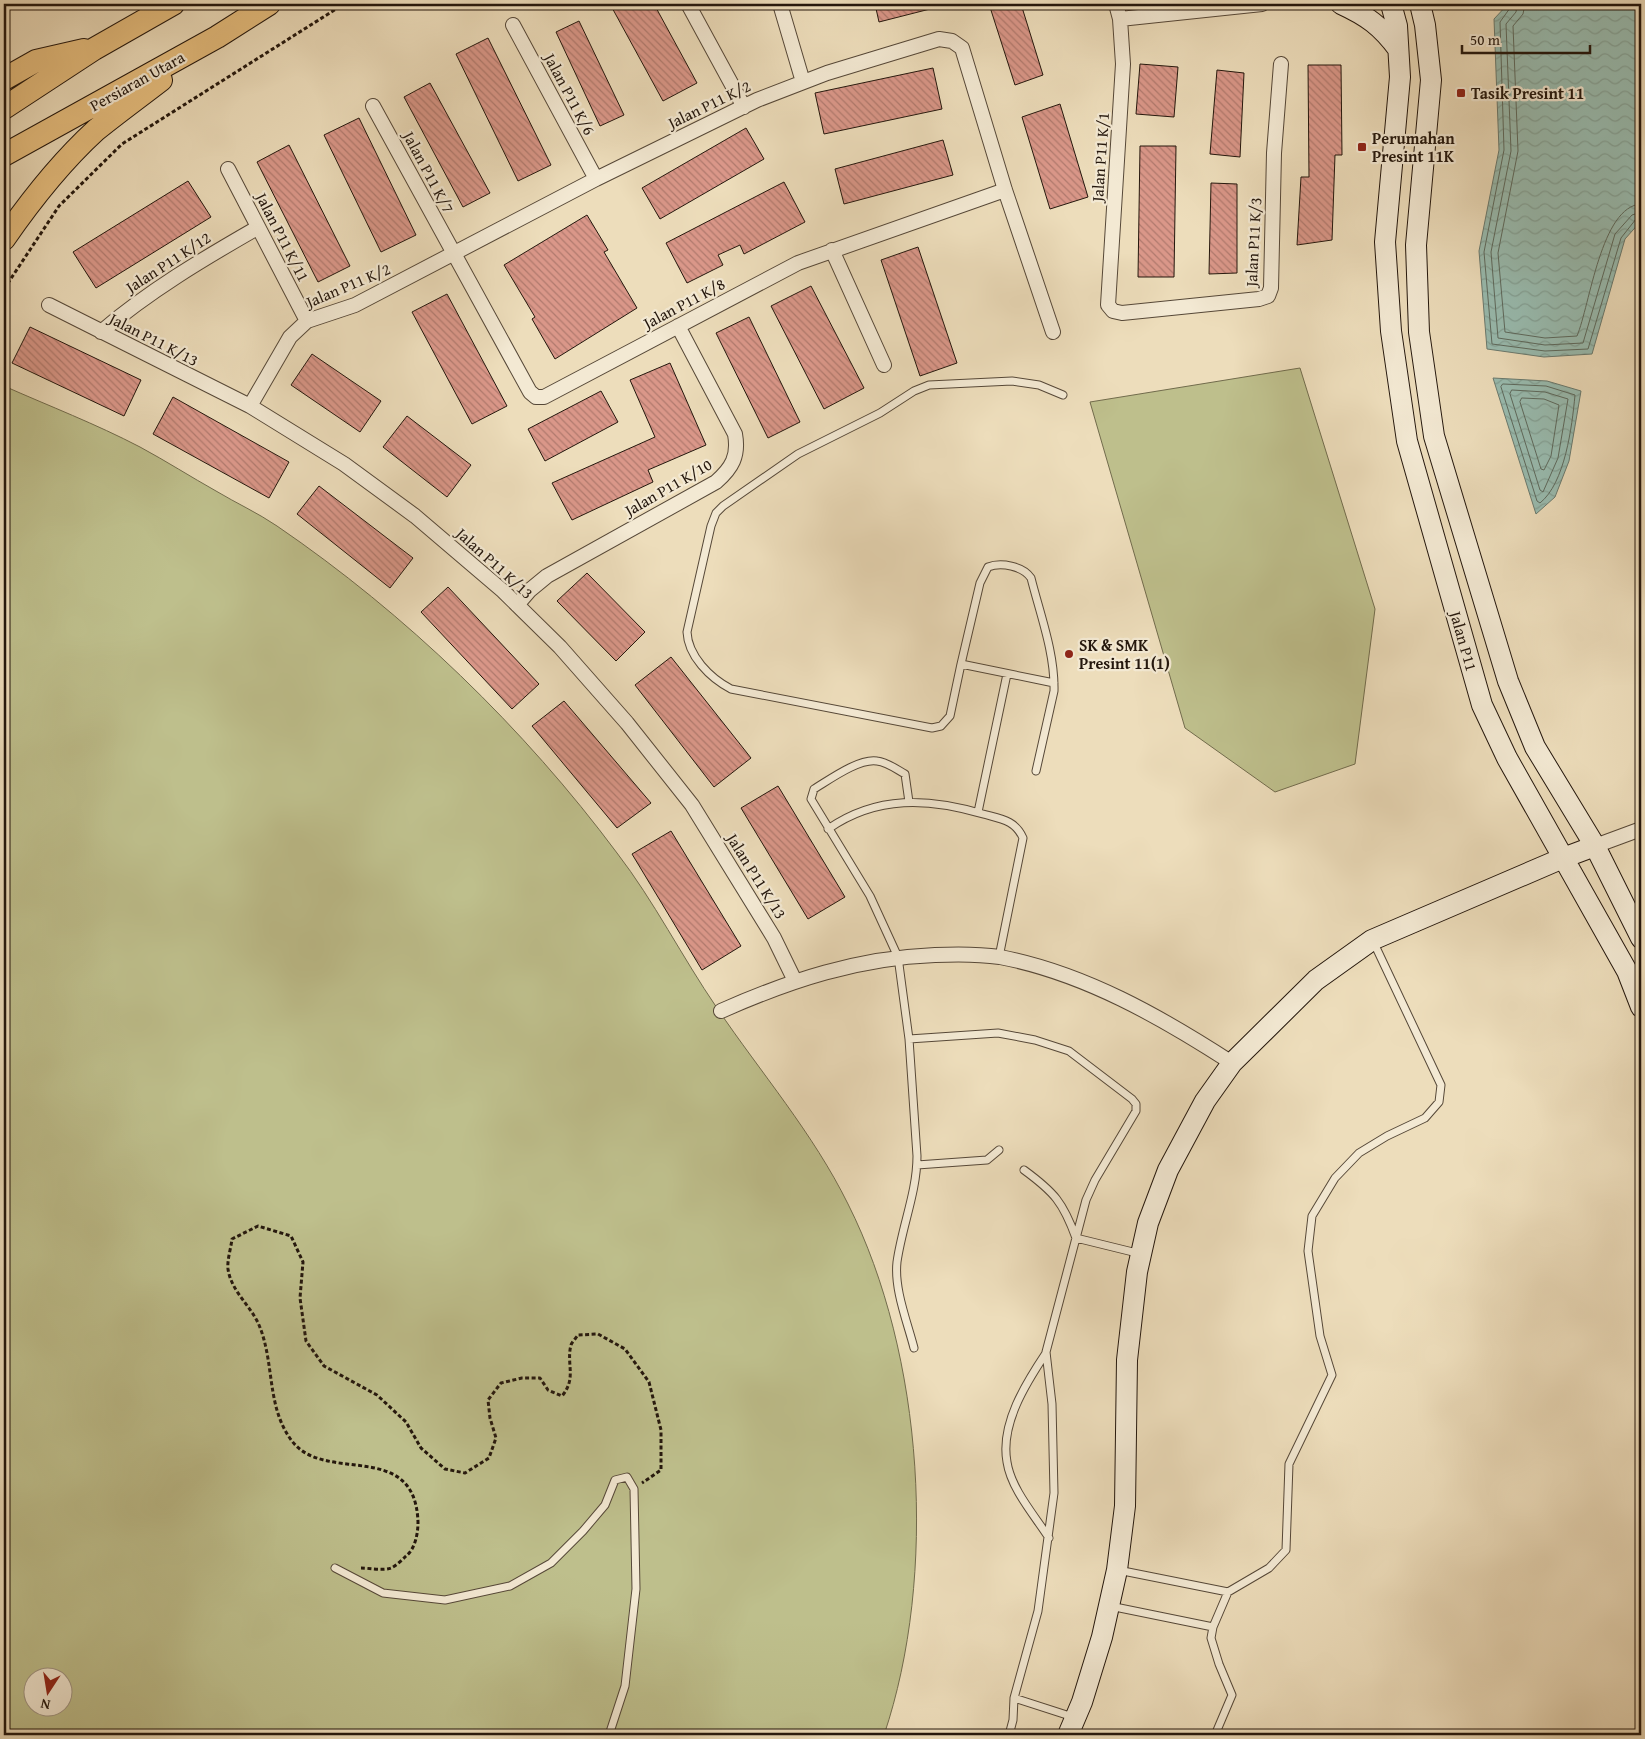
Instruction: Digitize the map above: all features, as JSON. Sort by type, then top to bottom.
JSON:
[{"type":"main road","points":[[4,108],[94,49],[173,4]]},
{"type":"main road","name":"Persiaran Utara","points":[[4,155],[217,37],[269,4]]},
{"type":"main road","points":[[1341,4],[1377,25],[1398,49]]},
{"type":"main road","name":"Jalan P11","points":[[1391,4],[1397,26],[1400,77],[1385,242],[1391,331],[1407,441],[1482,705],[1507,758],[1627,971],[1641,1007]]},
{"type":"main road","points":[[1408,4],[1425,25]]},
{"type":"main road","name":"Jalan P11","points":[[1420,4],[1425,25],[1431,80],[1416,245],[1419,332],[1434,436],[1508,681],[1535,747],[1596,846],[1641,938]]},
{"type":"main road","points":[[4,239],[28,204],[66,160],[96,130],[217,37]]},
{"type":"main road","points":[[4,79],[36,61],[94,49]]},
{"type":"main road","points":[[1072,1727],[1102,1637],[1117,1570],[1125,1506],[1127,1360],[1131,1307],[1141,1254],[1148,1223],[1168,1170],[1205,1101],[1232,1063],[1316,980],[1372,940],[1563,858],[1596,846]]},
{"type":"street","points":[[688,4],[744,107]]},
{"type":"street","points":[[780,4],[803,82]]},
{"type":"street","name":"Jalan P11 K/1","points":[[1113,311],[1108,305],[1123,64],[1120,19],[1116,4]]},
{"type":"street","points":[[1120,19],[1262,4]]},
{"type":"street","name":"Jalan P11 K/6","points":[[513,25],[596,179]]},
{"type":"street","name":"Jalan P11 K/2","points":[[250,406],[290,337],[307,322],[355,305],[596,179],[744,107],[803,82],[939,39],[952,41],[962,48],[1005,190],[1053,332]]},
{"type":"street","name":"Jalan P11 K/3","points":[[1113,311],[1122,313],[1258,299],[1268,296],[1271,288],[1274,153],[1281,64]]},
{"type":"street","name":"Jalan P11 K/7","points":[[373,106],[453,255]]},
{"type":"street","name":"Jalan P11 K/11","points":[[228,169],[307,322]]},
{"type":"street","name":"Jalan P11 K/8","points":[[453,255],[530,392],[536,397],[544,396],[798,263],[1005,190]]},
{"type":"street","name":"Jalan P11 K/12","points":[[101,332],[128,309],[194,265],[257,228]]},
{"type":"street","points":[[832,250],[884,365]]},
{"type":"street","name":"Jalan P11 K/13","points":[[49,305],[250,406],[344,464],[415,516],[517,605],[560,647],[627,723],[692,805],[774,938],[795,981]]},
{"type":"street","name":"Jalan P11 K/10","points":[[517,605],[530,590],[547,576],[716,482],[728,472],[736,460],[737,446],[734,434],[678,326]]},
{"type":"street","points":[[1596,846],[1641,829]]},
{"type":"street","points":[[721,1011],[795,981],[857,963],[898,956],[953,954],[999,957],[1048,970],[1105,991],[1179,1028],[1232,1063]]},
{"type":"lane","points":[[1036,771],[1054,683],[1051,660],[1030,578],[1026,572],[1018,568],[994,565],[984,572],[950,716],[941,726],[932,728],[731,689],[713,676],[691,651],[687,632],[711,526],[723,506],[798,454],[880,413],[914,391],[929,385],[1012,381],[1039,385],[1063,395]]},
{"type":"lane","points":[[961,664],[1054,683]]},
{"type":"lane","points":[[978,812],[1007,674]]},
{"type":"lane","points":[[909,802],[909,786],[905,774],[876,760],[852,767],[814,789],[811,798],[870,896],[898,956],[909,1039],[917,1165],[897,1263],[898,1284],[914,1348]]},
{"type":"lane","points":[[828,829],[846,817],[868,808],[909,802],[948,804],[1010,821],[1019,828],[1023,838],[999,957]]},
{"type":"lane","points":[[1215,1735],[1232,1695],[1211,1638],[1213,1627],[1228,1592],[1269,1568],[1286,1550],[1289,1464],[1332,1375],[1320,1336],[1310,1268],[1308,1251],[1312,1216],[1335,1178],[1359,1153],[1387,1136],[1425,1118],[1440,1102],[1441,1085],[1372,940]]},
{"type":"lane","points":[[909,1039],[998,1033],[1036,1040],[1069,1051],[1136,1104],[1136,1111],[1095,1180],[1086,1200],[1046,1352],[1031,1376],[1012,1418],[1006,1462],[1014,1484],[1050,1538]]},
{"type":"lane","points":[[917,1165],[987,1160],[999,1150]]},
{"type":"lane","points":[[1024,1170],[1048,1188],[1066,1209],[1076,1238]]},
{"type":"lane","points":[[1076,1238],[1141,1254]]},
{"type":"lane","points":[[1009,1735],[1013,1720],[1014,1698],[1038,1611],[1050,1538],[1054,1493],[1052,1404],[1046,1352]]},
{"type":"lane","points":[[335,1568],[383,1593],[445,1600],[510,1586],[551,1562],[583,1531],[605,1506],[615,1480],[627,1477],[634,1489],[636,1589],[625,1686],[609,1735]]},
{"type":"lane","points":[[1117,1570],[1228,1592]]},
{"type":"lane","points":[[1109,1606],[1213,1627]]},
{"type":"lane","points":[[1014,1698],[1072,1727]]},
{"type":"path","points":[[4,12],[20,4]]},
{"type":"path","points":[[4,289],[59,206],[122,144],[344,4]]},
{"type":"path","points":[[335,1568],[391,1568],[412,1552],[418,1531],[418,1507],[404,1481],[379,1468],[317,1458],[292,1442],[278,1417],[272,1394],[269,1361],[258,1324],[241,1300],[228,1269],[232,1239],[258,1226],[291,1236],[303,1262],[300,1298],[306,1341],[324,1366],[377,1396],[406,1422],[421,1448],[445,1469],[466,1473],[489,1458],[496,1438],[490,1418],[488,1400],[501,1383],[522,1378],[540,1378],[548,1390],[562,1396],[567,1389],[572,1370],[571,1346],[578,1335],[598,1334],[624,1349],[649,1382],[661,1430],[661,1470],[634,1489]]},
{"type":"green space","points":[[1300,368],[1375,609],[1355,764],[1275,792],[1185,728],[1090,402]]},
{"type":"green space","points":[[4,386],[140,447],[270,521],[325,560],[417,635],[503,718],[581,807],[630,871],[717,1008],[803,1128],[848,1204],[874,1264],[893,1328],[907,1396],[915,1466],[916,1536],[912,1606],[901,1672],[884,1735],[4,1735]]},
{"type":"water","points":[[1508,4],[1641,4],[1641,221],[1625,239],[1592,354],[1544,357],[1487,349],[1479,251],[1499,150],[1494,19]]},
{"type":"water","points":[[1493,378],[1547,381],[1581,391],[1569,461],[1555,497],[1536,514]]},
{"type":"building","points":[[610,4],[654,4],[697,83],[663,101]]},
{"type":"building","points":[[875,4],[929,4],[930,9],[879,22]]},
{"type":"building","points":[[989,4],[1021,4],[1043,75],[1015,85]]},
{"type":"building","points":[[579,21],[624,115],[600,126],[556,32]]},
{"type":"building","points":[[488,38],[551,165],[518,181],[456,54]]},
{"type":"building","points":[[1140,64],[1178,67],[1174,117],[1136,114]]},
{"type":"building","points":[[1308,65],[1341,65],[1342,155],[1335,155],[1332,240],[1297,245],[1301,177],[1309,177]]},
{"type":"building","points":[[933,68],[942,109],[824,134],[815,93]]},
{"type":"building","points":[[1217,70],[1244,73],[1240,157],[1210,154]]},
{"type":"building","points":[[430,83],[490,193],[463,207],[404,97]]},
{"type":"building","points":[[1060,104],[1088,197],[1050,209],[1022,117]]},
{"type":"building","points":[[359,118],[416,235],[381,252],[324,135]]},
{"type":"building","points":[[746,128],[764,159],[660,219],[642,188]]},
{"type":"building","points":[[943,140],[953,175],[844,204],[835,169]]},
{"type":"building","points":[[289,145],[350,266],[318,282],[257,162]]},
{"type":"building","points":[[1140,146],[1176,146],[1174,277],[1138,277]]},
{"type":"building","points":[[188,181],[211,217],[96,288],[73,252]]},
{"type":"building","points":[[784,182],[805,222],[744,254],[740,245],[718,255],[723,265],[687,283],[666,243]]},
{"type":"building","points":[[1211,183],[1237,184],[1237,273],[1209,274]]},
{"type":"building","points":[[587,215],[608,250],[604,252],[637,308],[555,359],[532,319],[535,317],[504,265]]},
{"type":"building","points":[[918,247],[957,363],[920,376],[881,260]]},
{"type":"building","points":[[811,286],[864,388],[824,409],[771,306]]},
{"type":"building","points":[[447,294],[507,406],[472,424],[412,312]]},
{"type":"building","points":[[749,317],[800,422],[768,438],[716,333]]},
{"type":"building","points":[[30,327],[141,380],[124,416],[12,363]]},
{"type":"building","points":[[312,354],[381,401],[360,432],[291,385]]},
{"type":"building","points":[[670,363],[706,445],[648,470],[653,482],[572,520],[552,483],[655,437],[630,380]]},
{"type":"building","points":[[601,391],[618,422],[545,461],[528,429]]},
{"type":"building","points":[[173,397],[289,462],[269,498],[153,434]]},
{"type":"building","points":[[407,416],[471,465],[447,497],[383,447]]},
{"type":"building","points":[[319,486],[413,558],[390,588],[297,514]]},
{"type":"building","points":[[587,573],[645,632],[616,661],[557,601]]},
{"type":"building","points":[[448,587],[539,684],[512,709],[421,612]]},
{"type":"building","points":[[671,657],[751,758],[714,787],[635,685]]},
{"type":"building","points":[[564,701],[651,803],[617,828],[532,726]]},
{"type":"building","points":[[778,786],[845,897],[808,919],[741,808]]},
{"type":"building","points":[[671,831],[741,946],[702,970],[632,854]]},
{"type":"place","name":"Tasik Presint 11","points":[[1461,93]]},
{"type":"place","name":"Perumahan Presint 11K","points":[[1362,147]]},
{"type":"place","name":"SK & SMK Presint 11(1)","points":[[1069,654]]}]
